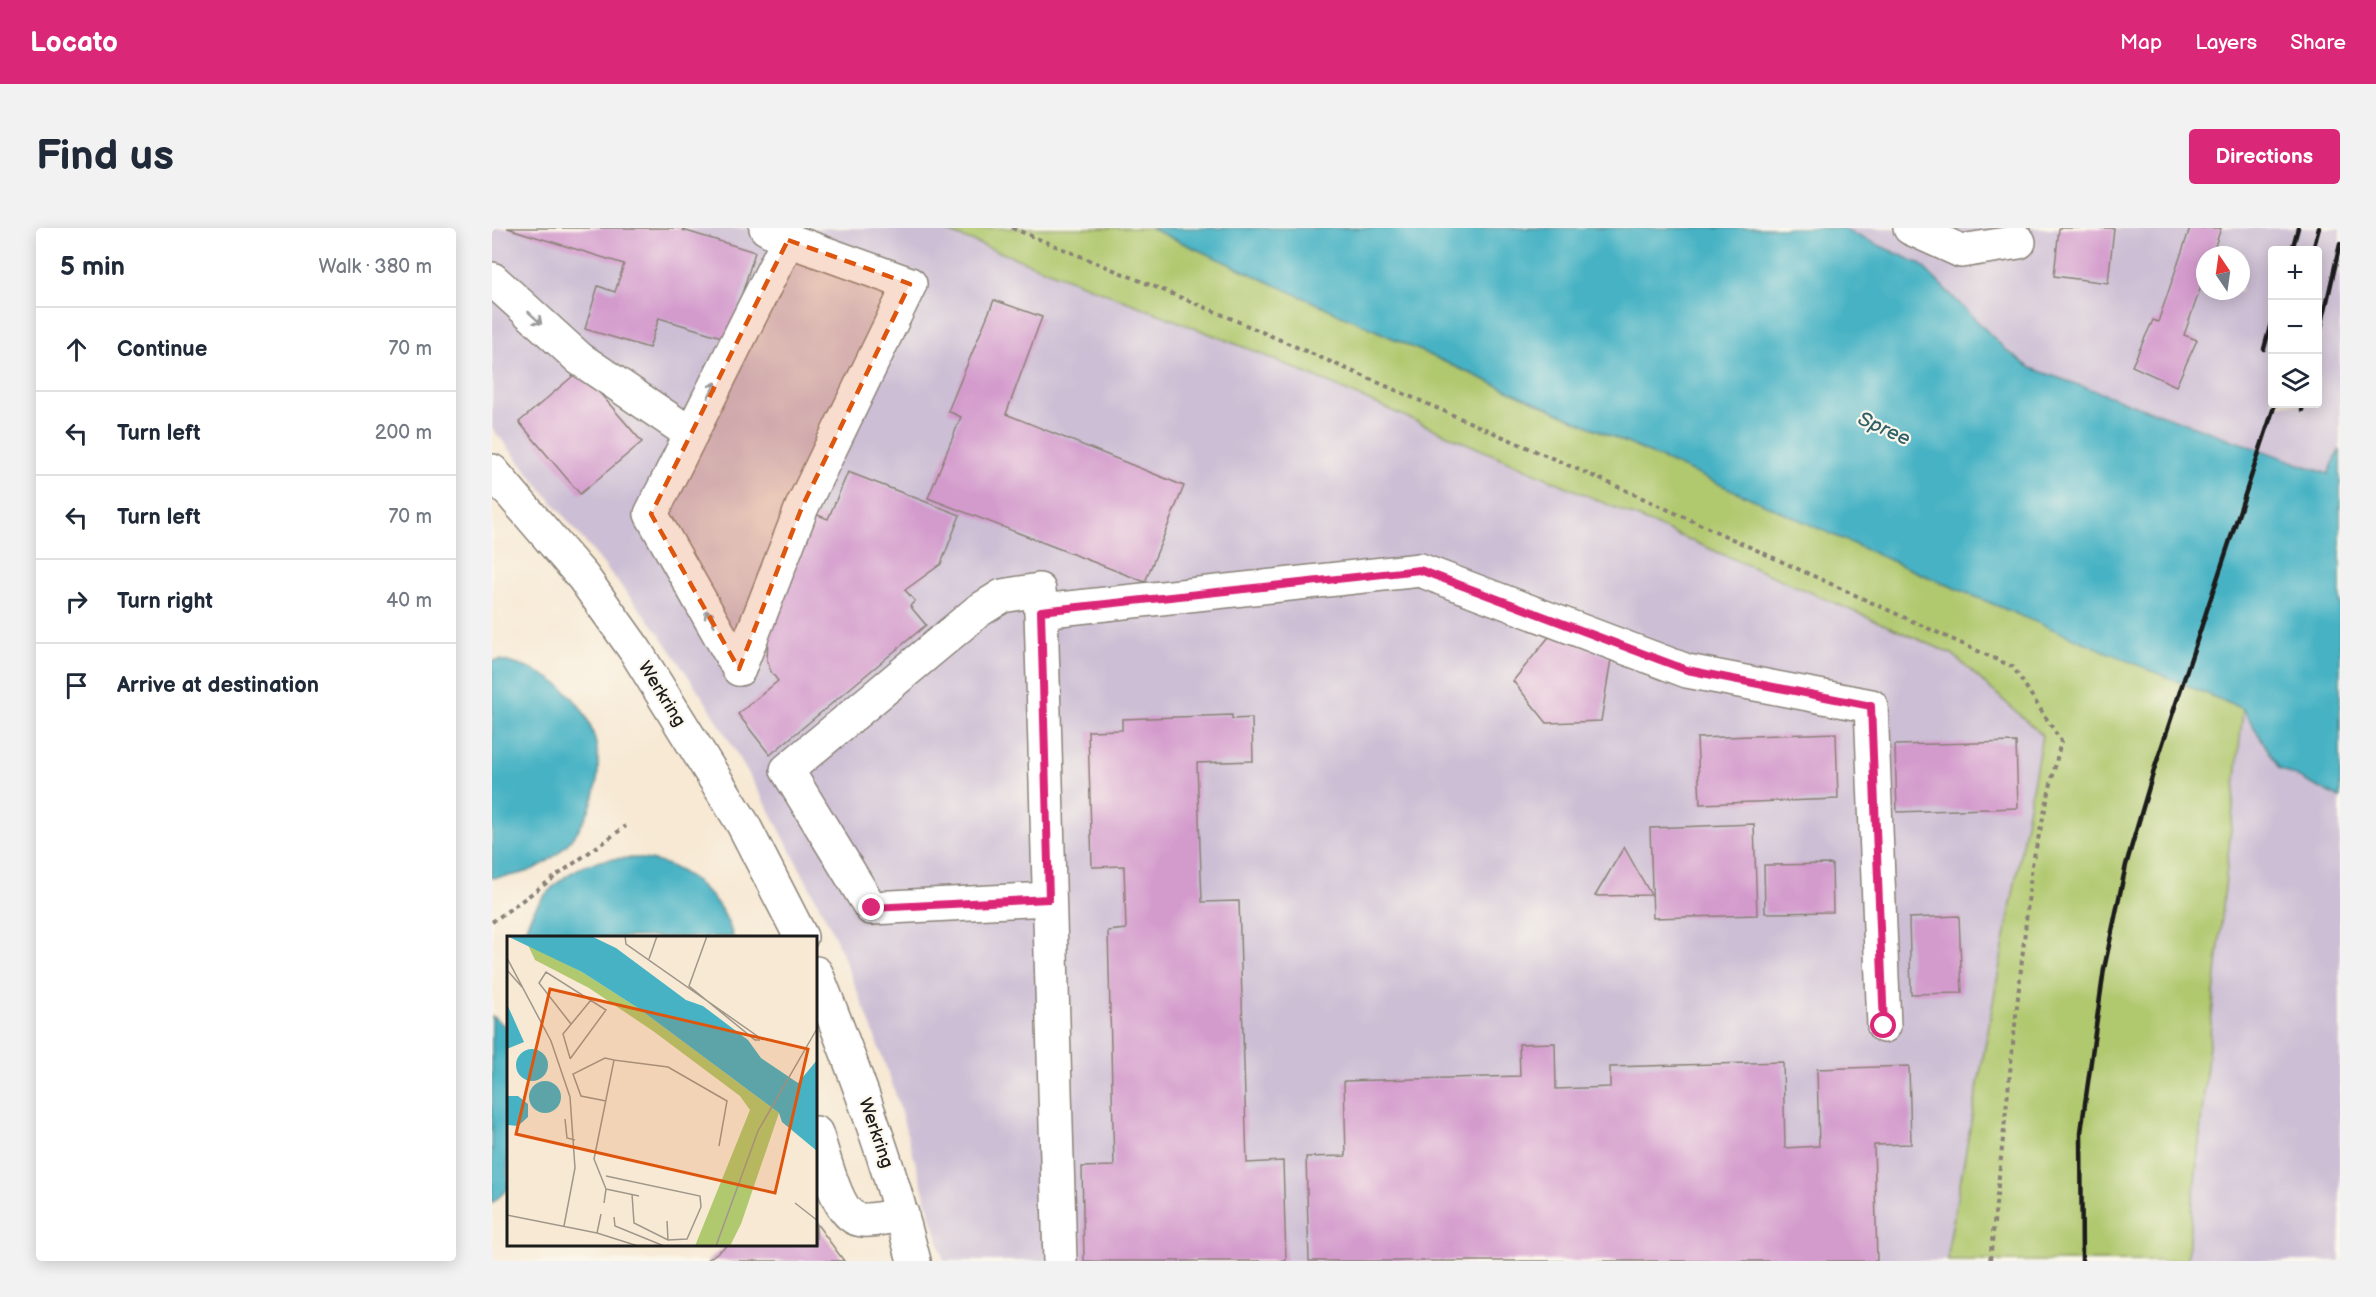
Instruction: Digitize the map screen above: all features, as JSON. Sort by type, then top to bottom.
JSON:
[{"type":"street","points":[[1910,228],[1961,251],[2019,242],[1984,228]]},
{"type":"street","points":[[777,234],[910,284],[801,507],[739,669],[651,514],[691,434],[777,234]]},
{"type":"street","points":[[492,279],[580,359],[691,434]]},
{"type":"street","name":"Werkring","points":[[492,471],[583,577],[635,650],[743,824],[800,936]]},
{"type":"street","points":[[1041,611],[1420,570],[1687,670],[1871,706],[1884,1026]]},
{"type":"street","points":[[1049,899],[872,908],[787,770],[978,611],[1002,596],[1039,590],[1041,611],[1060,1261]]},
{"type":"street","name":"Werkring","points":[[818,979],[876,1132],[914,1261]]},
{"type":"street","points":[[818,1138],[835,1189],[845,1209],[855,1218],[869,1220],[902,1214]]},
{"type":"path","points":[[1012,228],[1216,312],[1616,486],[2013,667],[2061,741],[2032,865],[1990,1261]]},
{"type":"path","points":[[492,922],[626,826]]},
{"type":"highlighted area","points":[[788,240],[910,284],[802,507],[739,669],[651,514]]},
{"type":"shaded area","points":[[492,228],[938,228],[1259,353],[1952,654],[2042,735],[1949,1243],[1948,1261],[944,1261],[894,1089],[865,1010],[832,930],[770,811],[710,708],[657,630],[492,428]]},
{"type":"shaded area","points":[[1841,228],[2340,228],[2340,449],[2328,474],[2031,368],[2006,350],[1920,264]]},
{"type":"shaded area","points":[[2243,709],[2279,768],[2340,798],[2340,1261],[2187,1261]]},
{"type":"green space","points":[[938,228],[1150,228],[1912,570],[2243,709],[2187,1261],[1948,1261],[1949,1243],[2042,735],[1952,654],[1259,353]]},
{"type":"water","name":"Spree","points":[[1150,228],[1841,228],[1920,264],[2006,350],[2031,368],[2328,474],[2340,449],[2340,798],[2279,768],[2243,709],[1912,570]]},
{"type":"water","points":[[500,660],[542,674],[555,682],[575,701],[589,723],[597,747],[598,772],[594,797],[584,821],[568,843],[548,861],[529,871],[492,878],[492,661]]},
{"type":"water","points":[[638,858],[655,861],[681,871],[701,886],[717,904],[724,914],[733,936],[523,936],[534,910],[553,887],[577,869],[613,859]]},
{"type":"water","points":[[492,1016],[507,1027],[507,1190],[492,1203]]},
{"type":"building","points":[[507,228],[684,228],[683,230],[755,252],[728,339],[659,318],[649,348],[585,329],[598,286],[615,292],[624,264]]},
{"type":"building","points":[[2059,228],[2114,228],[2108,283],[2054,276]]},
{"type":"building","points":[[2190,228],[2221,228],[2215,246],[2196,246],[2196,300],[2184,335],[2197,340],[2176,386],[2132,366],[2153,320],[2158,322]]},
{"type":"building","points":[[994,300],[1042,317],[1006,414],[1184,486],[1145,582],[928,498],[961,417],[948,411]]},
{"type":"building","points":[[580,370],[642,442],[580,494],[519,422]]},
{"type":"building","points":[[848,472],[960,515],[941,564],[905,590],[915,601],[910,606],[926,625],[770,755],[738,714],[778,681],[767,661],[768,636],[814,518],[818,515],[828,519]]},
{"type":"building","points":[[1553,632],[1611,659],[1601,721],[1547,723],[1513,681]]},
{"type":"building","points":[[1232,715],[1232,719],[1252,718],[1253,761],[1197,763],[1202,902],[1239,901],[1247,1163],[1283,1161],[1286,1261],[1084,1261],[1082,1167],[1114,1166],[1108,931],[1126,929],[1124,866],[1092,867],[1088,731],[1122,730],[1122,719]]},
{"type":"building","points":[[1836,733],[1838,799],[1700,804],[1697,738]]},
{"type":"building","points":[[2016,742],[2018,808],[1897,812],[1895,745]]},
{"type":"building","points":[[1754,824],[1757,915],[1653,918],[1650,828]]},
{"type":"building","points":[[1624,847],[1651,895],[1595,896]]},
{"type":"building","points":[[1832,864],[1833,912],[1765,913],[1764,865]]},
{"type":"building","points":[[1959,916],[1962,993],[1911,994],[1909,918]]},
{"type":"building","points":[[1555,1043],[1556,1089],[1610,1087],[1610,1067],[1783,1062],[1785,1148],[1819,1146],[1817,1069],[1909,1066],[1911,1144],[1874,1145],[1877,1261],[1309,1261],[1306,1157],[1346,1156],[1344,1081],[1520,1076],[1519,1044]]},
{"type":"building","points":[[818,1226],[844,1261],[706,1261],[726,1246],[818,1246]]},
{"type":"railway","points":[[2293,246],[2298,228]]},
{"type":"railway","points":[[2314,246],[2319,228]]},
{"type":"railway","points":[[2322,323],[2340,244]]},
{"type":"railway","points":[[2264,349],[2268,334]]},
{"type":"railway","points":[[2082,1261],[2081,1132],[2104,969],[2126,865],[2154,770],[2274,408]]},
{"type":"route","points":[[872,908],[1049,899],[1041,611],[1420,570],[1687,670],[1871,706],[1884,1026]]}]
